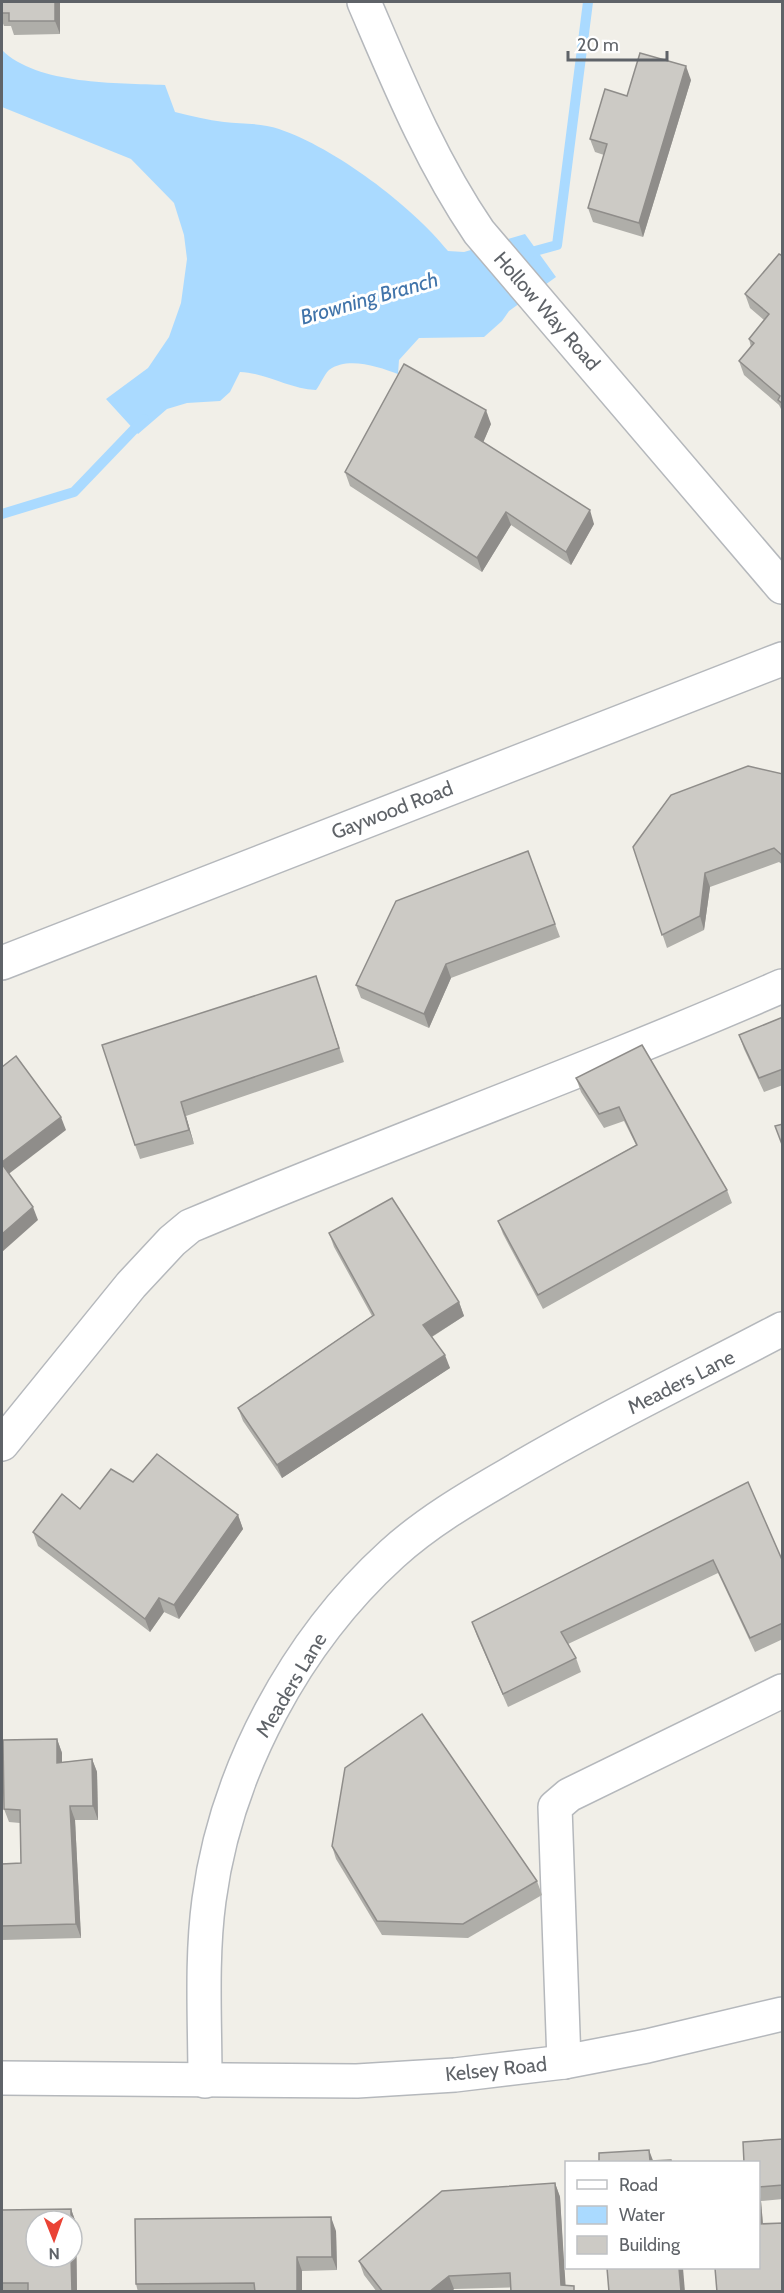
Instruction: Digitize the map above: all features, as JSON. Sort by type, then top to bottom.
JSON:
[{"type":"street","name":"Hollow Way Road","points":[[364,2],[420,131],[450,189],[478,232],[555,318],[783,587]]},
{"type":"street","name":"Gaywood Road","points":[[2,963],[783,659]]},
{"type":"street","points":[[2,1444],[131,1286],[172,1241],[190,1226],[321,1171],[680,1031],[783,986]]},
{"type":"street","name":"Meaders Lane","points":[[205,2081],[206,1932],[209,1899],[220,1845],[236,1789],[264,1726],[300,1664],[335,1614],[393,1553],[462,1502],[550,1450],[783,1329]]},
{"type":"street","points":[[564,2062],[555,1807],[569,1795],[783,1691]]},
{"type":"street","name":"Kelsey Road","points":[[205,2081],[357,2081],[455,2075],[564,2062],[647,2046],[783,2014]]},
{"type":"street","points":[[2,2078],[205,2081]]},
{"type":"water","points":[[2,50],[17,61],[36,70],[57,76],[102,82],[165,85],[175,112],[218,121],[266,126],[301,138],[371,180],[414,215],[448,251],[464,252],[525,234],[556,277],[509,311],[502,321],[484,337],[419,338],[399,360],[398,374],[364,364],[345,364],[329,370],[316,390],[240,372],[230,392],[220,401],[187,403],[167,409],[138,434],[106,399],[148,368],[169,337],[181,303],[187,259],[184,235],[174,203],[131,159],[2,107]]},
{"type":"building","points":[[2,2],[55,2],[55,21],[9,21],[9,13],[2,13]]},
{"type":"building","points":[[640,53],[686,66],[639,223],[588,208],[607,144],[590,139],[605,89],[627,96]]},
{"type":"building","points":[[779,254],[783,256],[783,404],[778,400],[780,396],[739,361],[754,343],[749,339],[769,314],[745,294]]},
{"type":"building","points":[[404,364],[486,410],[475,437],[590,510],[566,552],[506,512],[477,558],[345,472]]},
{"type":"building","points":[[748,766],[783,774],[783,856],[774,848],[705,873],[700,916],[662,935],[633,847],[671,795]]},
{"type":"building","points":[[528,851],[555,924],[446,964],[424,1014],[356,985],[396,901]]},
{"type":"building","points":[[316,976],[339,1048],[181,1102],[189,1130],[135,1145],[102,1045]]},
{"type":"building","points":[[783,1017],[783,1069],[759,1078],[739,1035]]},
{"type":"building","points":[[642,1045],[727,1190],[538,1295],[498,1221],[637,1145],[619,1107],[599,1114],[576,1078]]},
{"type":"building","points":[[16,1056],[61,1117],[2,1162],[2,1067]]},
{"type":"building","points":[[783,1124],[783,1147],[775,1126]]},
{"type":"building","points":[[2,1164],[33,1207],[2,1234]]},
{"type":"building","points":[[392,1198],[459,1302],[423,1325],[445,1355],[277,1465],[238,1408],[374,1315],[329,1233]]},
{"type":"building","points":[[157,1454],[238,1515],[174,1605],[159,1598],[145,1619],[33,1532],[62,1494],[80,1509],[111,1469],[133,1482]]},
{"type":"building","points":[[748,1482],[783,1562],[783,1623],[750,1638],[713,1560],[561,1632],[576,1658],[503,1694],[472,1622]]},
{"type":"building","points":[[422,1714],[537,1881],[463,1924],[377,1921],[332,1846],[345,1768]]},
{"type":"building","points":[[57,1739],[57,1763],[92,1759],[93,1806],[70,1806],[76,1924],[2,1926],[2,1864],[21,1863],[20,1810],[4,1809],[3,1740]]},
{"type":"building","points":[[783,2139],[783,2185],[760,2187],[760,2161],[744,2161],[743,2142]]},
{"type":"building","points":[[649,2150],[650,2161],[599,2161],[599,2153]]},
{"type":"building","points":[[555,2183],[561,2285],[574,2286],[574,2292],[511,2292],[510,2273],[449,2276],[429,2292],[383,2292],[359,2261],[442,2191]]},
{"type":"building","points":[[2,2210],[24,2210],[24,2269],[71,2269],[72,2292],[28,2292],[28,2283],[2,2283]]},
{"type":"building","points":[[331,2217],[332,2257],[297,2257],[297,2292],[255,2292],[254,2283],[136,2284],[135,2219]]},
{"type":"building","points":[[783,2223],[783,2292],[717,2292],[715,2269],[760,2269],[760,2224]]},
{"type":"building","points":[[607,2269],[679,2269],[681,2292],[609,2292]]},
{"type":"waterway","name":"Browning Branch","points":[[524,254],[557,245],[588,2]]},
{"type":"waterway","name":"Browning Branch","points":[[2,514],[74,492],[144,419]]}]
